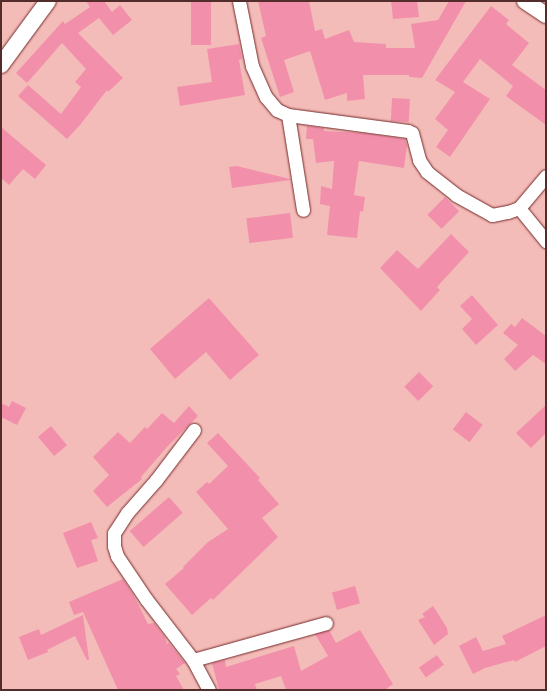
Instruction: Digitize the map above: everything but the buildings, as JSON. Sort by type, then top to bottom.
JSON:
[{"type":"street","points":[[1,65],[48,1]]},
{"type":"street","points":[[239,1],[252,66],[266,97],[277,110],[288,115],[408,131],[412,133],[419,160],[427,172],[450,191],[492,215],[519,208],[546,176]]},
{"type":"street","points":[[525,1],[546,15]]},
{"type":"street","points":[[288,115],[303,210]]},
{"type":"street","points":[[519,208],[546,241]]},
{"type":"street","points":[[194,430],[156,480],[127,513],[114,533],[114,546],[117,556],[146,599],[193,660],[209,690]]},
{"type":"street","points":[[193,660],[326,623]]}]
